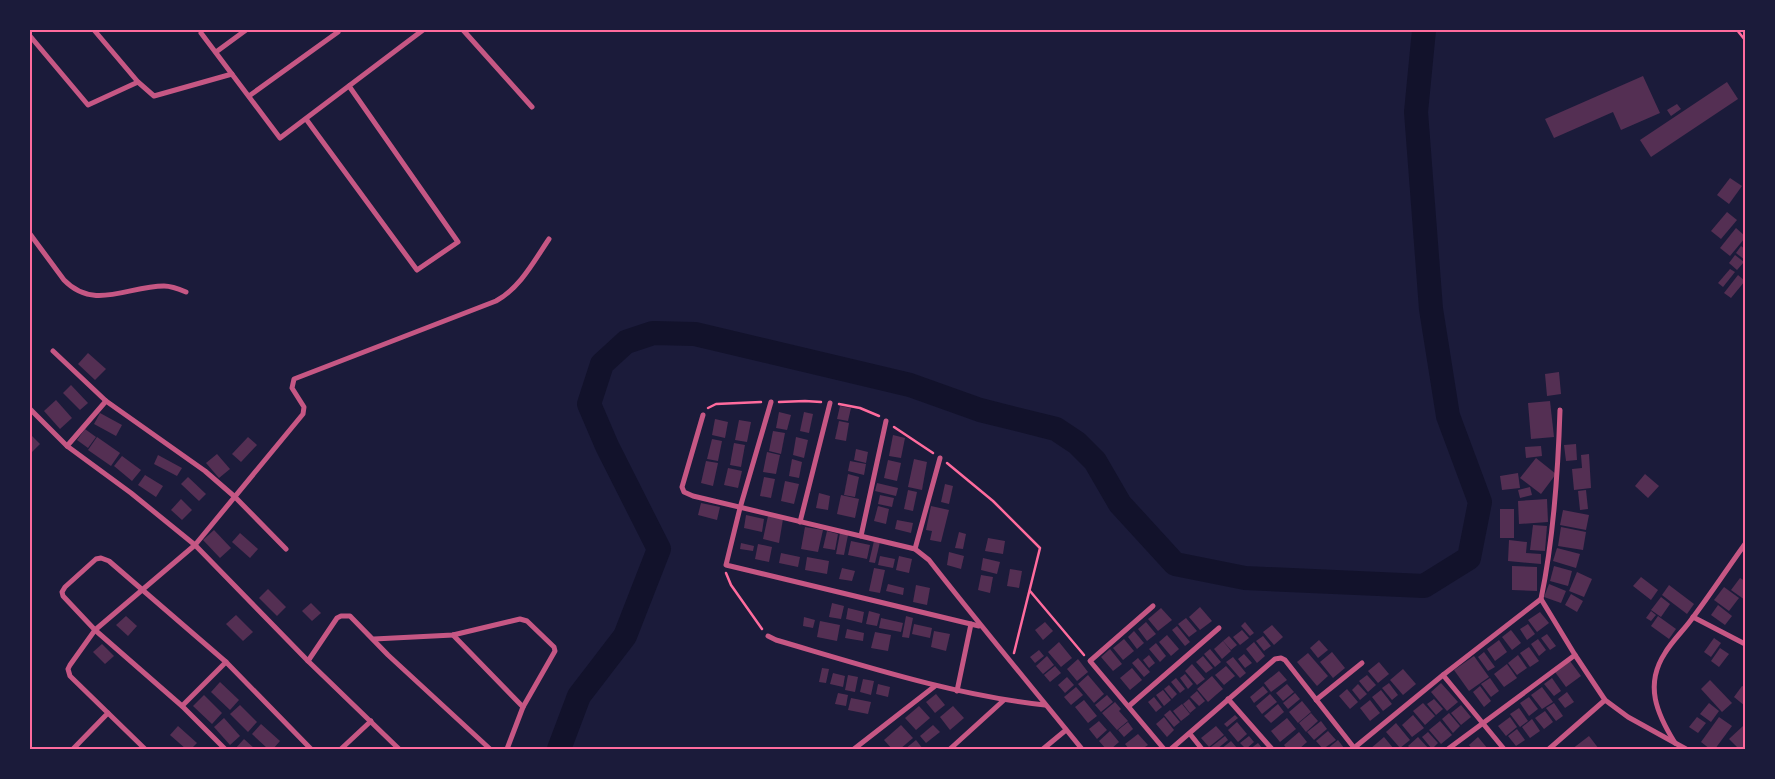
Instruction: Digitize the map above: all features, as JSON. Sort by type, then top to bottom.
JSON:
[{"type":"street","points":[[94,30],[138,82],[154,96],[232,74]]},
{"type":"street","points":[[216,52],[246,30]]},
{"type":"street","points":[[201,33],[280,138],[423,30]]},
{"type":"street","points":[[463,30],[532,107]]},
{"type":"street","points":[[249,96],[338,32]]},
{"type":"street","points":[[30,36],[88,105],[138,82]]},
{"type":"street","points":[[306,119],[417,270],[458,242],[349,86]]},
{"type":"street","points":[[30,234],[70,287],[86,295],[98,296],[164,286],[186,292]]},
{"type":"street","points":[[145,749],[68,672],[70,665],[95,630],[195,545],[304,413],[304,407],[292,388],[295,378],[496,301],[518,284],[549,239]]},
{"type":"street","points":[[53,351],[106,400],[205,471],[286,549]]},
{"type":"street","points":[[67,446],[106,400]]},
{"type":"street","points":[[770,402],[726,565],[980,626]]},
{"type":"street","points":[[800,522],[830,403]]},
{"type":"street","points":[[30,409],[67,446],[195,545],[308,661],[399,749]]},
{"type":"street","points":[[1560,410],[1557,486],[1549,554],[1541,599],[1574,655],[1605,700],[1628,717],[1686,749]]},
{"type":"street","points":[[703,415],[683,490],[686,494],[915,549],[929,560],[980,626],[1082,749]]},
{"type":"street","points":[[861,536],[886,421]]},
{"type":"street","points":[[915,549],[940,458]]},
{"type":"street","points":[[1675,742],[1663,723],[1656,706],[1658,665],[1664,653],[1694,617],[1745,544]]},
{"type":"street","points":[[225,749],[182,706],[95,630],[64,596],[62,592],[65,587],[96,559],[101,558],[109,561],[226,662],[311,749]]},
{"type":"street","points":[[1171,749],[1276,659],[1281,658],[1285,660],[1354,748],[1443,675],[1541,599]]},
{"type":"street","points":[[1153,606],[1090,661],[1164,749]]},
{"type":"street","points":[[308,661],[332,624],[341,616],[346,615],[355,619],[374,640],[490,749]]},
{"type":"street","points":[[1694,617],[1745,644]]},
{"type":"street","points":[[374,640],[453,635],[522,619],[527,621],[554,647],[554,653],[523,707],[507,749]]},
{"type":"street","points":[[957,690],[971,624]]},
{"type":"street","points":[[1129,706],[1219,628]]},
{"type":"street","points":[[453,635],[523,707]]},
{"type":"street","points":[[768,636],[776,640],[935,686],[1004,700],[1045,704]]},
{"type":"street","points":[[1448,749],[1574,655]]},
{"type":"street","points":[[182,706],[226,662]]},
{"type":"street","points":[[1316,700],[1362,663]]},
{"type":"street","points":[[1443,675],[1504,749]]},
{"type":"street","points":[[854,749],[935,686]]},
{"type":"street","points":[[1228,699],[1272,749]]},
{"type":"street","points":[[950,749],[1004,700]]},
{"type":"street","points":[[1549,749],[1605,700]]},
{"type":"street","points":[[73,749],[108,713]]},
{"type":"street","points":[[341,749],[371,721]]},
{"type":"street","points":[[1044,749],[1066,730]]},
{"type":"street","points":[[1190,734],[1202,749]]},
{"type":"path","points":[[1737,30],[1745,40]]},
{"type":"path","points":[[1011,662],[1040,548]]},
{"type":"path","points":[[726,565],[726,576],[731,585],[768,636]]},
{"type":"path","points":[[1030,591],[1090,661]]},
{"type":"building","points":[[1643,76],[1660,113],[1621,130],[1613,112],[1554,138],[1545,119]]},
{"type":"building","points":[[1727,82],[1738,99],[1651,157],[1640,140]]},
{"type":"building","points":[[1677,104],[1681,109],[1671,116],[1667,110]]},
{"type":"building","points":[[1730,178],[1742,186],[1729,204],[1717,195]]},
{"type":"building","points":[[1727,212],[1737,220],[1721,239],[1711,231]]},
{"type":"building","points":[[1736,228],[1745,238],[1730,256],[1720,248]]},
{"type":"building","points":[[1741,246],[1745,249],[1745,260],[1736,253]]},
{"type":"building","points":[[1735,255],[1744,262],[1737,270],[1729,263]]},
{"type":"building","points":[[1730,269],[1735,272],[1723,287],[1718,283]]},
{"type":"building","points":[[1738,275],[1745,281],[1731,298],[1724,293]]},
{"type":"building","points":[[88,353],[106,369],[95,380],[78,364]]},
{"type":"building","points":[[1559,372],[1561,394],[1547,396],[1545,374]]},
{"type":"building","points":[[71,385],[88,403],[80,410],[63,393]]},
{"type":"building","points":[[56,400],[72,418],[60,429],[44,411]]},
{"type":"building","points":[[1550,401],[1554,437],[1531,439],[1528,403]]},
{"type":"building","points":[[840,406],[851,408],[848,421],[837,419]]},
{"type":"building","points":[[779,412],[791,415],[787,430],[776,428]]},
{"type":"building","points":[[804,412],[813,414],[809,433],[800,431]]},
{"type":"building","points":[[100,413],[122,425],[116,436],[94,424]]},
{"type":"building","points":[[715,419],[728,422],[725,438],[712,435]]},
{"type":"building","points":[[739,420],[751,422],[747,442],[735,440]]},
{"type":"building","points":[[839,421],[849,423],[846,441],[835,439]]},
{"type":"building","points":[[85,429],[96,437],[88,448],[77,440]]},
{"type":"building","points":[[773,431],[785,433],[781,454],[769,451]]},
{"type":"building","points":[[30,434],[40,444],[30,454]]},
{"type":"building","points":[[893,435],[905,438],[901,458],[889,456]]},
{"type":"building","points":[[97,437],[120,453],[111,466],[88,450]]},
{"type":"building","points":[[248,437],[257,445],[241,462],[232,454]]},
{"type":"building","points":[[796,437],[808,440],[804,458],[793,455]]},
{"type":"building","points":[[712,439],[722,441],[718,461],[707,459]]},
{"type":"building","points":[[734,443],[745,445],[741,467],[730,465]]},
{"type":"building","points":[[1576,444],[1577,460],[1566,461],[1564,445]]},
{"type":"building","points":[[1541,446],[1542,456],[1526,458],[1525,447]]},
{"type":"building","points":[[856,449],[868,452],[866,463],[854,460]]},
{"type":"building","points":[[767,452],[780,455],[776,474],[763,472]]},
{"type":"building","points":[[217,454],[230,469],[219,478],[206,463]]},
{"type":"building","points":[[1589,454],[1591,488],[1574,490],[1572,469],[1582,468],[1581,455]]},
{"type":"building","points":[[158,455],[182,468],[177,476],[154,464]]},
{"type":"building","points":[[122,456],[141,470],[132,481],[114,466]]},
{"type":"building","points":[[1536,458],[1556,474],[1541,494],[1520,478]]},
{"type":"building","points":[[792,459],[802,462],[799,478],[789,476]]},
{"type":"building","points":[[914,459],[927,462],[922,490],[908,487]]},
{"type":"building","points":[[888,460],[901,463],[897,481],[884,478]]},
{"type":"building","points":[[706,461],[718,463],[713,486],[701,483]]},
{"type":"building","points":[[850,461],[866,464],[864,475],[848,471]]},
{"type":"building","points":[[728,468],[742,471],[738,488],[724,485]]},
{"type":"building","points":[[1518,473],[1520,488],[1502,490],[1500,476]]},
{"type":"building","points":[[848,474],[859,477],[855,497],[844,495]]},
{"type":"building","points":[[1645,474],[1659,486],[1648,498],[1635,486]]},
{"type":"building","points":[[145,475],[163,486],[156,497],[138,485]]},
{"type":"building","points":[[188,477],[206,494],[199,501],[181,484]]},
{"type":"building","points":[[764,477],[775,479],[771,498],[760,496]]},
{"type":"building","points":[[785,481],[799,484],[794,504],[781,501]]},
{"type":"building","points":[[877,483],[898,488],[896,496],[875,491]]},
{"type":"building","points":[[945,484],[953,486],[949,504],[941,502]]},
{"type":"building","points":[[1530,487],[1532,495],[1520,498],[1518,490]]},
{"type":"building","points":[[908,490],[917,492],[913,511],[904,509]]},
{"type":"building","points":[[1586,490],[1588,509],[1580,510],[1578,491]]},
{"type":"building","points":[[819,493],[830,496],[828,510],[816,508]]},
{"type":"building","points":[[841,495],[859,499],[855,518],[837,514]]},
{"type":"building","points":[[880,495],[894,498],[892,507],[878,504]]},
{"type":"building","points":[[181,499],[192,510],[182,520],[171,510]]},
{"type":"building","points":[[1547,499],[1548,522],[1519,524],[1518,501]]},
{"type":"building","points":[[701,503],[720,507],[717,520],[698,515]]},
{"type":"building","points":[[878,506],[889,509],[886,524],[874,521]]},
{"type":"building","points":[[931,506],[949,510],[941,542],[930,540],[932,531],[926,530]]},
{"type":"building","points":[[1500,509],[1514,509],[1514,538],[1500,538]]},
{"type":"building","points":[[1563,510],[1589,515],[1586,530],[1560,525]]},
{"type":"building","points":[[746,515],[764,519],[762,532],[744,528]]},
{"type":"building","points":[[768,516],[783,519],[779,543],[763,539]]},
{"type":"building","points":[[897,520],[913,523],[911,533],[895,529]]},
{"type":"building","points":[[1533,525],[1547,526],[1545,551],[1530,550]]},
{"type":"building","points":[[805,527],[823,530],[818,552],[801,549]]},
{"type":"building","points":[[1561,527],[1586,532],[1583,550],[1558,546]]},
{"type":"building","points":[[214,530],[231,548],[220,558],[203,540]]},
{"type":"building","points":[[827,531],[838,534],[835,550],[823,548]]},
{"type":"building","points":[[959,532],[966,534],[963,549],[955,548]]},
{"type":"building","points":[[240,533],[258,549],[250,558],[232,542]]},
{"type":"building","points":[[840,533],[848,535],[844,555],[836,554]]},
{"type":"building","points":[[988,538],[1005,541],[1003,554],[985,551]]},
{"type":"building","points":[[1509,540],[1527,542],[1526,553],[1541,554],[1541,564],[1508,561]]},
{"type":"building","points":[[851,541],[870,545],[867,559],[848,555]]},
{"type":"building","points":[[874,541],[880,542],[875,563],[869,562]]},
{"type":"building","points":[[741,543],[754,546],[753,551],[740,549]]},
{"type":"building","points":[[758,544],[772,547],[769,562],[755,559]]},
{"type":"building","points":[[1557,548],[1580,554],[1576,568],[1553,561]]},
{"type":"building","points":[[949,552],[964,556],[961,569],[947,565]]},
{"type":"building","points":[[781,553],[800,557],[798,567],[779,563]]},
{"type":"building","points":[[880,556],[895,559],[893,568],[878,565]]},
{"type":"building","points":[[899,556],[912,559],[909,573],[896,570]]},
{"type":"building","points":[[807,557],[829,561],[827,574],[805,570]]},
{"type":"building","points":[[983,558],[1000,562],[997,574],[981,570]]},
{"type":"building","points":[[1512,566],[1537,567],[1537,591],[1512,590]]},
{"type":"building","points":[[1554,566],[1572,571],[1568,586],[1550,581]]},
{"type":"building","points":[[842,568],[855,571],[852,581],[839,579]]},
{"type":"building","points":[[874,568],[885,570],[880,593],[869,591]]},
{"type":"building","points":[[1010,569],[1022,571],[1019,588],[1007,586]]},
{"type":"building","points":[[1577,572],[1592,579],[1584,597],[1569,591]]},
{"type":"building","points":[[981,575],[993,577],[990,593],[978,590]]},
{"type":"building","points":[[1641,577],[1658,590],[1651,600],[1633,586]]},
{"type":"building","points":[[1740,578],[1745,581],[1745,600],[1731,590]]},
{"type":"building","points":[[888,584],[904,588],[903,595],[886,591]]},
{"type":"building","points":[[1549,584],[1566,591],[1561,603],[1544,597]]},
{"type":"building","points":[[916,585],[930,588],[927,605],[913,602]]},
{"type":"building","points":[[1669,585],[1694,604],[1687,614],[1662,595]]},
{"type":"building","points":[[1724,587],[1739,598],[1729,611],[1714,600]]},
{"type":"building","points":[[268,589],[286,607],[277,616],[259,598]]},
{"type":"building","points":[[1571,594],[1583,601],[1577,612],[1565,605]]},
{"type":"building","points":[[1661,597],[1670,604],[1661,617],[1651,610]]},
{"type":"building","points":[[311,603],[321,613],[312,621],[302,611]]},
{"type":"building","points":[[832,603],[844,606],[841,619],[829,617]]},
{"type":"building","points":[[1718,605],[1732,616],[1725,625],[1711,615]]},
{"type":"building","points":[[1200,607],[1212,621],[1200,630],[1189,617]]},
{"type":"building","points":[[848,608],[864,612],[862,623],[846,619]]},
{"type":"building","points":[[1161,608],[1172,620],[1158,631],[1148,619]]},
{"type":"building","points":[[869,611],[880,614],[877,626],[866,624]]},
{"type":"building","points":[[1651,611],[1656,615],[1651,621],[1646,618]]},
{"type":"building","points":[[1540,612],[1549,623],[1537,632],[1528,620]]},
{"type":"building","points":[[236,615],[253,632],[243,641],[226,624]]},
{"type":"building","points":[[126,616],[137,626],[128,636],[116,625]]},
{"type":"building","points":[[906,616],[913,618],[909,638],[902,637]]},
{"type":"building","points":[[1658,616],[1676,629],[1669,639],[1651,626]]},
{"type":"building","points":[[804,617],[815,620],[813,628],[803,626]]},
{"type":"building","points":[[881,618],[903,623],[901,632],[879,628]]},
{"type":"building","points":[[1186,618],[1197,631],[1189,637],[1178,624]]},
{"type":"building","points":[[820,621],[840,625],[837,641],[817,637]]},
{"type":"building","points":[[1045,622],[1053,631],[1043,640],[1035,630]]},
{"type":"building","points":[[1146,622],[1156,634],[1147,641],[1138,629]]},
{"type":"building","points":[[1245,622],[1254,633],[1250,636],[1241,626]]},
{"type":"building","points":[[914,624],[932,628],[930,638],[912,634]]},
{"type":"building","points":[[1528,624],[1535,634],[1527,640],[1520,629]]},
{"type":"building","points":[[1272,625],[1283,637],[1274,645],[1263,632]]},
{"type":"building","points":[[1177,626],[1190,642],[1185,646],[1172,630]]},
{"type":"building","points":[[847,629],[864,633],[863,641],[845,638]]},
{"type":"building","points":[[1242,630],[1249,638],[1240,645],[1233,637]]},
{"type":"building","points":[[1511,630],[1521,643],[1512,650],[1502,637]]},
{"type":"building","points":[[934,631],[950,634],[946,651],[931,647]]},
{"type":"building","points":[[1134,631],[1144,643],[1137,649],[1128,637]]},
{"type":"building","points":[[875,632],[891,635],[888,651],[871,648]]},
{"type":"building","points":[[1547,634],[1556,646],[1550,650],[1541,638]]},
{"type":"building","points":[[1167,635],[1179,649],[1171,656],[1159,642]]},
{"type":"building","points":[[1229,636],[1237,645],[1231,650],[1223,641]]},
{"type":"building","points":[[1263,636],[1271,646],[1264,651],[1256,641]]},
{"type":"building","points":[[1714,638],[1721,643],[1711,657],[1704,652]]},
{"type":"building","points":[[1124,639],[1134,651],[1123,660],[1113,648]]},
{"type":"building","points":[[1538,639],[1546,650],[1539,656],[1531,644]]},
{"type":"building","points":[[1319,640],[1328,650],[1318,658],[1310,648]]},
{"type":"building","points":[[1499,640],[1507,652],[1495,661],[1487,649]]},
{"type":"building","points":[[1223,641],[1231,651],[1222,659],[1214,649]]},
{"type":"building","points":[[1059,642],[1072,658],[1061,667],[1048,652]]},
{"type":"building","points":[[1254,642],[1265,656],[1257,663],[1246,649]]},
{"type":"building","points":[[1156,643],[1166,656],[1160,662],[1149,649]]},
{"type":"building","points":[[102,644],[114,656],[105,664],[93,652]]},
{"type":"building","points":[[1529,647],[1539,661],[1530,667],[1520,653]]},
{"type":"building","points":[[1720,648],[1729,654],[1719,667],[1711,661]]},
{"type":"building","points":[[1110,649],[1122,664],[1113,671],[1101,657]]},
{"type":"building","points":[[1210,649],[1221,662],[1215,667],[1204,654]]},
{"type":"building","points":[[1039,650],[1044,656],[1035,663],[1030,657]]},
{"type":"building","points":[[1332,652],[1345,668],[1333,678],[1320,662]]},
{"type":"building","points":[[1484,652],[1495,667],[1488,671],[1478,657]]},
{"type":"building","points":[[1308,653],[1328,676],[1317,686],[1297,662]]},
{"type":"building","points":[[1244,654],[1252,663],[1245,668],[1238,659]]},
{"type":"building","points":[[1149,655],[1155,663],[1149,668],[1143,660]]},
{"type":"building","points":[[1518,655],[1527,668],[1517,675],[1508,663]]},
{"type":"building","points":[[1047,656],[1054,665],[1043,674],[1036,666]]},
{"type":"building","points":[[1203,656],[1213,668],[1206,673],[1196,662]]},
{"type":"building","points":[[1474,656],[1489,677],[1469,691],[1454,670]]},
{"type":"building","points":[[1233,657],[1246,673],[1240,678],[1226,662]]},
{"type":"building","points":[[1138,658],[1150,672],[1144,677],[1132,663]]},
{"type":"building","points":[[1078,659],[1088,672],[1077,681],[1067,669]]},
{"type":"building","points":[[1570,661],[1581,676],[1566,687],[1555,672]]},
{"type":"building","points":[[1379,662],[1389,674],[1378,683],[1368,671]]},
{"type":"building","points":[[1192,664],[1205,679],[1197,685],[1185,671]]},
{"type":"building","points":[[1507,664],[1517,678],[1504,687],[1494,674]]},
{"type":"building","points":[[1055,666],[1061,673],[1050,682],[1044,675]]},
{"type":"building","points":[[1226,666],[1235,676],[1224,685],[1215,675]]},
{"type":"building","points":[[822,668],[829,669],[826,683],[819,682]]},
{"type":"building","points":[[1132,668],[1142,680],[1130,690],[1120,678]]},
{"type":"building","points":[[1403,669],[1416,684],[1403,695],[1390,680]]},
{"type":"building","points":[[1279,671],[1287,680],[1271,692],[1264,683]]},
{"type":"building","points":[[833,673],[845,676],[843,687],[830,684]]},
{"type":"building","points":[[1185,674],[1193,684],[1188,689],[1180,678]]},
{"type":"building","points":[[848,675],[858,677],[855,692],[845,690]]},
{"type":"building","points":[[1088,675],[1104,694],[1094,703],[1078,684]]},
{"type":"building","points":[[1367,675],[1376,685],[1368,692],[1359,681]]},
{"type":"building","points":[[1212,676],[1223,689],[1208,702],[1197,689]]},
{"type":"building","points":[[1067,677],[1074,685],[1065,693],[1058,685]]},
{"type":"building","points":[[1176,678],[1185,689],[1180,693],[1171,682]]},
{"type":"building","points":[[1490,678],[1499,691],[1491,697],[1481,684]]},
{"type":"building","points":[[1552,678],[1561,691],[1554,696],[1544,684]]},
{"type":"building","points":[[863,679],[874,681],[871,695],[860,692]]},
{"type":"building","points":[[1710,680],[1732,703],[1722,712],[1701,689]]},
{"type":"building","points":[[220,682],[239,700],[230,710],[211,692]]},
{"type":"building","points":[[1389,683],[1398,695],[1392,700],[1382,688]]},
{"type":"building","points":[[1441,683],[1458,702],[1447,711],[1431,692]]},
{"type":"building","points":[[878,684],[890,687],[888,697],[876,694]]},
{"type":"building","points":[[1287,684],[1294,692],[1283,701],[1276,693]]},
{"type":"building","points":[[1358,684],[1367,694],[1360,700],[1352,690]]},
{"type":"building","points":[[1169,685],[1177,694],[1172,699],[1164,689]]},
{"type":"building","points":[[1263,686],[1268,692],[1254,703],[1250,697]]},
{"type":"building","points":[[1480,686],[1491,701],[1484,707],[1473,692]]},
{"type":"building","points":[[1742,686],[1745,687],[1745,706],[1734,697]]},
{"type":"building","points":[[1076,687],[1083,695],[1071,705],[1064,697]]},
{"type":"building","points":[[1542,687],[1553,702],[1542,709],[1531,695]]},
{"type":"building","points":[[1347,689],[1358,702],[1350,709],[1339,696]]},
{"type":"building","points":[[1163,690],[1171,700],[1164,706],[1156,695]]},
{"type":"building","points":[[1381,690],[1392,704],[1383,711],[1372,697]]},
{"type":"building","points":[[1197,691],[1205,701],[1199,706],[1190,697]]},
{"type":"building","points":[[1567,692],[1574,702],[1565,708],[1558,699]]},
{"type":"building","points":[[838,693],[848,695],[846,706],[835,704]]},
{"type":"building","points":[[1295,693],[1300,699],[1288,709],[1283,703]]},
{"type":"building","points":[[936,694],[945,705],[935,713],[926,702]]},
{"type":"building","points":[[1270,694],[1277,702],[1262,714],[1256,706]]},
{"type":"building","points":[[204,695],[222,713],[212,724],[193,706]]},
{"type":"building","points":[[1107,695],[1113,702],[1101,712],[1095,705]]},
{"type":"building","points":[[1154,697],[1162,707],[1156,712],[1148,702]]},
{"type":"building","points":[[1529,697],[1538,709],[1529,716],[1520,703]]},
{"type":"building","points":[[851,698],[871,702],[868,714],[848,710]]},
{"type":"building","points":[[1189,699],[1196,708],[1190,713],[1183,704]]},
{"type":"building","points":[[1434,699],[1443,709],[1436,715],[1427,704]]},
{"type":"building","points":[[1084,700],[1097,716],[1088,723],[1075,707]]},
{"type":"building","points":[[1370,700],[1380,713],[1370,721],[1360,708]]},
{"type":"building","points":[[1302,701],[1311,712],[1298,723],[1289,712]]},
{"type":"building","points":[[1115,702],[1121,709],[1119,711],[1128,721],[1117,730],[1102,713]]},
{"type":"building","points":[[1423,703],[1435,716],[1425,725],[1413,711]]},
{"type":"building","points":[[1554,703],[1563,716],[1556,721],[1546,708]]},
{"type":"building","points":[[1709,703],[1719,711],[1711,722],[1700,714]]},
{"type":"building","points":[[1182,704],[1190,714],[1181,721],[1173,711]]},
{"type":"building","points":[[1278,704],[1284,712],[1271,723],[1264,716]]},
{"type":"building","points":[[240,705],[257,722],[248,732],[230,714]]},
{"type":"building","points":[[1461,705],[1471,717],[1461,725],[1451,713]]},
{"type":"building","points":[[919,706],[930,718],[916,730],[905,718]]},
{"type":"building","points":[[953,706],[964,718],[950,730],[940,717]]},
{"type":"building","points":[[1519,708],[1528,721],[1520,727],[1510,714]]},
{"type":"building","points":[[1170,710],[1180,722],[1174,727],[1164,715]]},
{"type":"building","points":[[1545,711],[1553,722],[1544,729],[1535,718]]},
{"type":"building","points":[[1311,713],[1318,721],[1306,732],[1299,723]]},
{"type":"building","points":[[1449,713],[1460,726],[1453,733],[1442,719]]},
{"type":"building","points":[[1235,715],[1238,718],[1227,727],[1224,724]]},
{"type":"building","points":[[1413,715],[1424,728],[1412,737],[1402,725]]},
{"type":"building","points":[[1164,717],[1174,730],[1167,737],[1156,724]]},
{"type":"building","points":[[1510,717],[1517,727],[1506,736],[1498,726]]},
{"type":"building","points":[[1697,717],[1706,723],[1698,733],[1689,727]]},
{"type":"building","points":[[1719,717],[1732,726],[1715,749],[1710,749],[1701,742]]},
{"type":"building","points":[[224,718],[240,736],[230,745],[214,727]]},
{"type":"building","points":[[1287,718],[1296,729],[1280,742],[1271,731]]},
{"type":"building","points":[[1532,719],[1540,731],[1530,738],[1522,727]]},
{"type":"building","points":[[1099,721],[1107,730],[1097,739],[1089,729]]},
{"type":"building","points":[[1321,721],[1327,729],[1314,740],[1307,732]]},
{"type":"building","points":[[1440,721],[1452,735],[1441,744],[1429,730]]},
{"type":"building","points":[[1128,722],[1133,729],[1124,737],[1118,730]]},
{"type":"building","points":[[1237,722],[1247,734],[1238,742],[1228,730]]},
{"type":"building","points":[[1396,723],[1410,740],[1400,748],[1386,732]]},
{"type":"building","points":[[261,724],[280,741],[273,749],[268,749],[252,734]]},
{"type":"building","points":[[901,725],[913,738],[900,749],[892,749],[884,740]]},
{"type":"building","points":[[933,725],[940,732],[926,743],[920,736]]},
{"type":"building","points":[[178,726],[197,743],[191,749],[186,749],[170,735]]},
{"type":"building","points":[[1216,726],[1224,735],[1209,747],[1201,738]]},
{"type":"building","points":[[1743,726],[1745,728],[1745,749],[1739,749],[1729,739]]},
{"type":"building","points":[[1517,729],[1525,740],[1516,746],[1508,736]]},
{"type":"building","points":[[1110,731],[1119,742],[1111,749],[1106,749],[1099,741]]},
{"type":"building","points":[[1328,731],[1336,740],[1323,749],[1316,741]]},
{"type":"building","points":[[1299,732],[1307,742],[1299,749],[1287,749],[1284,745]]},
{"type":"building","points":[[1428,732],[1438,743],[1432,749],[1422,737]]},
{"type":"building","points":[[1138,734],[1148,745],[1142,749],[1129,749],[1125,744]]},
{"type":"building","points":[[1225,736],[1228,740],[1217,749],[1211,747]]},
{"type":"building","points":[[1249,736],[1254,742],[1246,749],[1240,743]]},
{"type":"building","points":[[1589,736],[1599,749],[1572,749]]},
{"type":"building","points":[[1384,737],[1394,749],[1370,749]]},
{"type":"building","points":[[1418,737],[1429,749],[1411,749],[1408,746]]},
{"type":"building","points":[[1478,737],[1488,749],[1472,749],[1469,745]]},
{"type":"building","points":[[244,739],[255,749],[235,749]]},
{"type":"building","points":[[916,740],[923,749],[905,749]]},
{"type":"building","points":[[1338,740],[1344,748],[1327,749]]},
{"type":"building","points":[[1231,741],[1238,749],[1221,749]]},
{"type":"building","points":[[1258,743],[1263,749],[1250,749]]},
{"type":"waterway","points":[[559,749],[579,696],[625,636],[659,549],[607,446],[589,404],[602,364],[626,342],[653,333],[695,334],[910,385],[980,410],[1056,429],[1077,443],[1095,461],[1120,504],[1175,564],[1245,578],[1424,586],[1469,558],[1480,502],[1448,416],[1431,309],[1416,112],[1424,30]]}]
